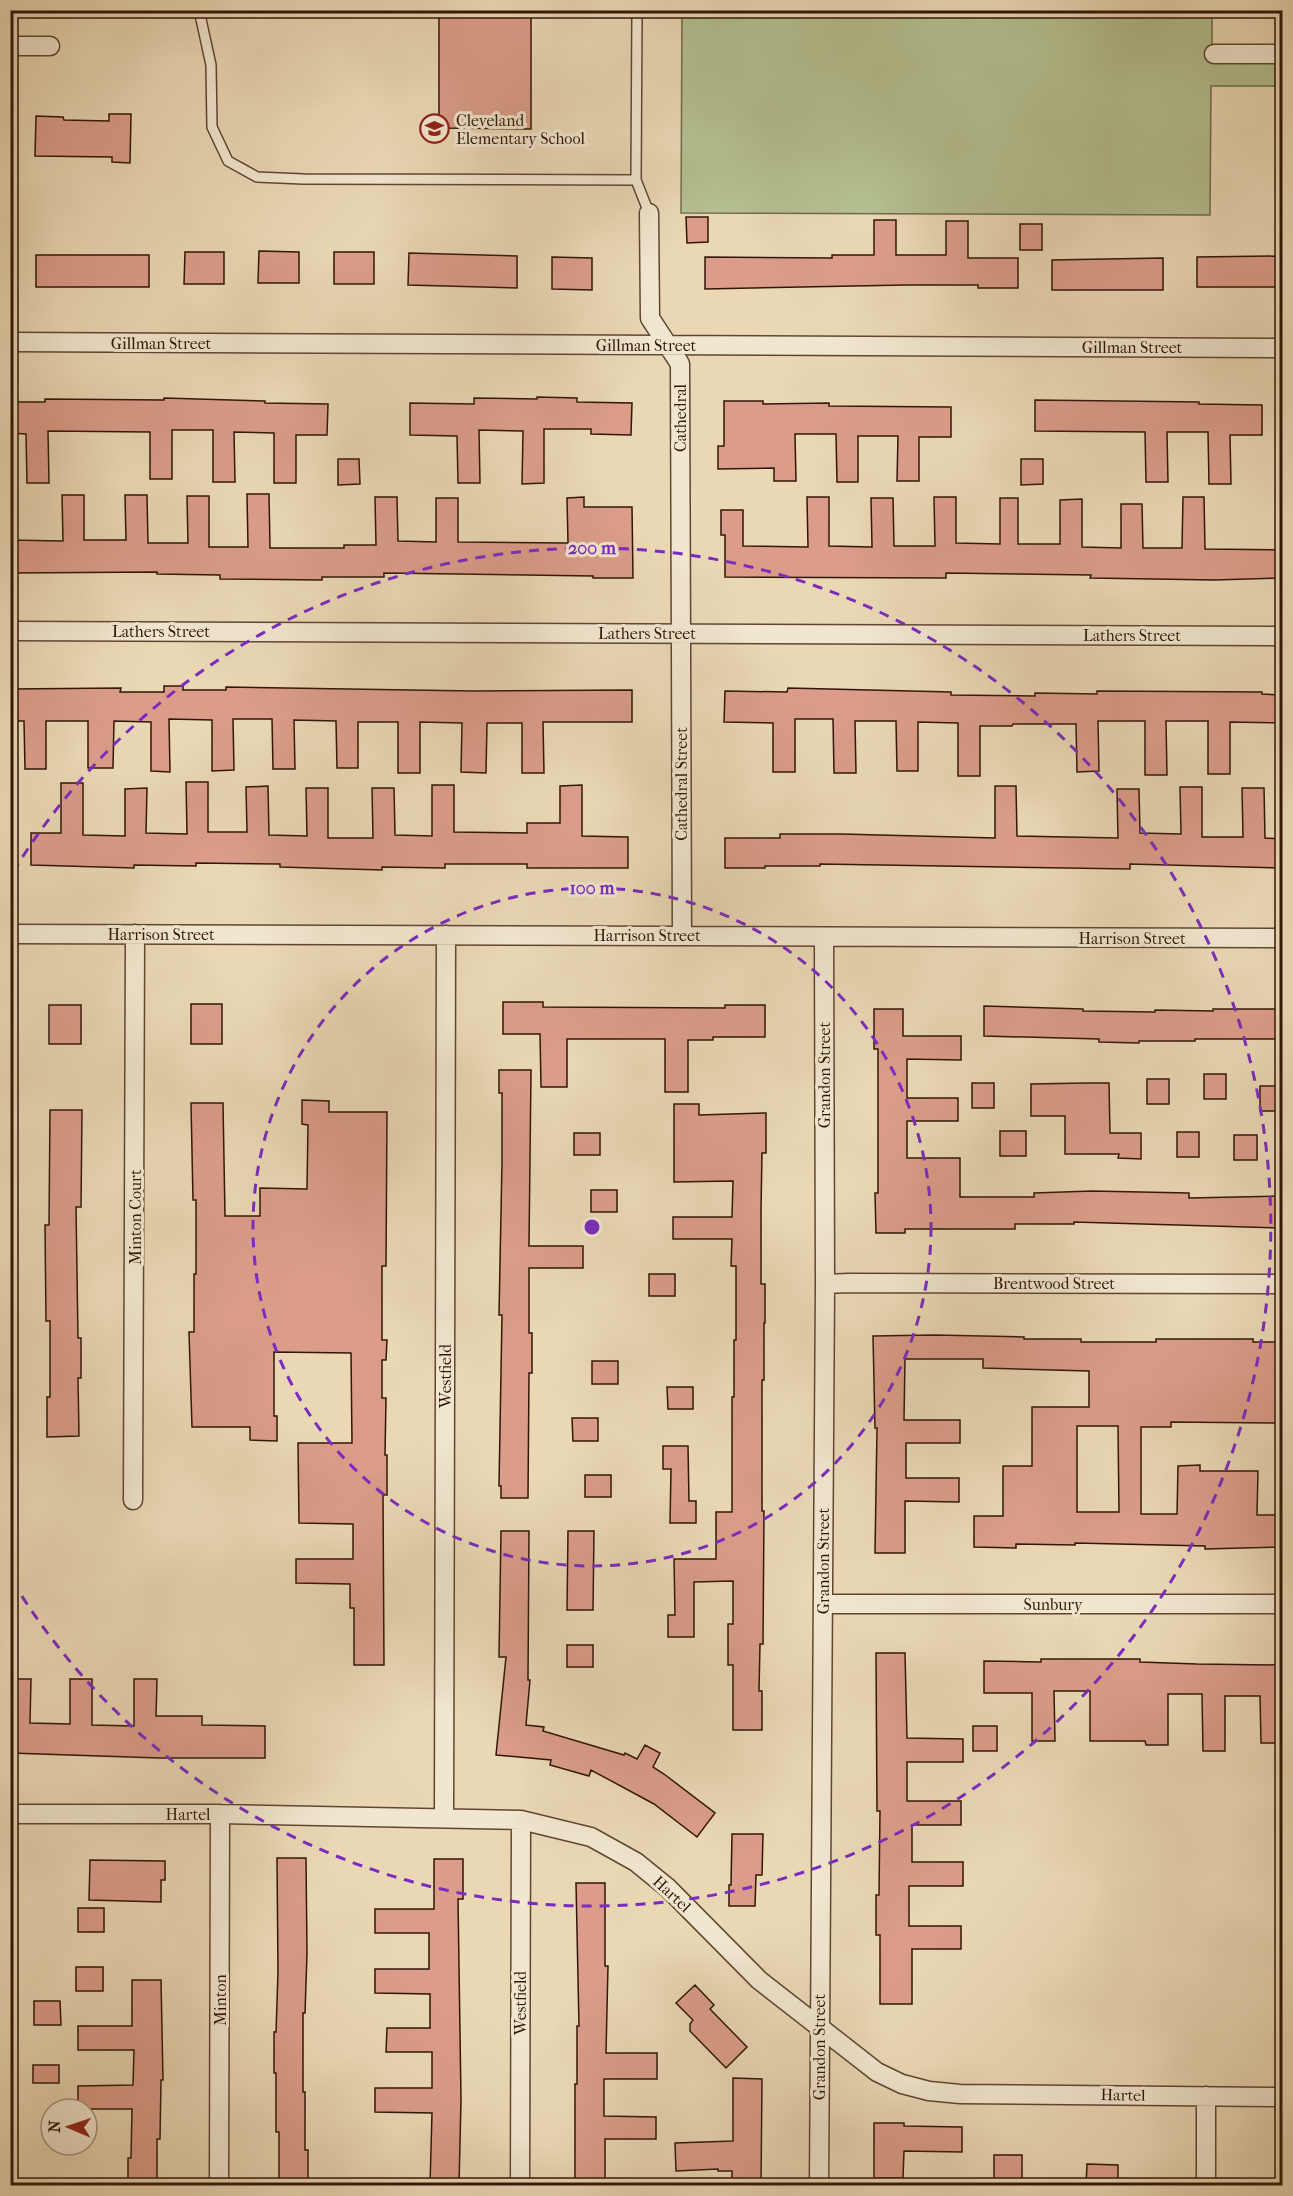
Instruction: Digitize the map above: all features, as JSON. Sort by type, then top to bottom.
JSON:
[{"type":"street","points":[[10,46],[50,46]]},
{"type":"street","points":[[1214,54],[1282,54]]},
{"type":"street","name":"Cathedral","points":[[649,213],[650,318],[680,364],[680,633]]},
{"type":"street","name":"Gillman Street","points":[[10,342],[1282,348]]},
{"type":"street","name":"Lathers Street","points":[[10,631],[1282,636]]},
{"type":"street","name":"Cathedral Street","points":[[680,633],[682,935]]},
{"type":"street","name":"Harrison Street","points":[[10,934],[1282,938]]},
{"type":"street","name":"Minton Court","points":[[133,1500],[135,934]]},
{"type":"street","name":"Westfield","points":[[444,1818],[446,935]]},
{"type":"street","name":"Grandon Street","points":[[819,2186],[825,1284],[824,936]]},
{"type":"street","name":"Brentwood Street","points":[[825,1284],[1282,1284]]},
{"type":"street","name":"Sunbury","points":[[823,1604],[1282,1604]]},
{"type":"street","name":"Hartel","points":[[10,1814],[220,1814],[521,1820],[591,1837],[636,1862],[668,1888],[759,1980],[877,2072],[902,2084],[929,2091],[960,2094],[1282,2097]]},
{"type":"street","name":"Minton","points":[[219,2186],[220,1814]]},
{"type":"street","name":"Westfield","points":[[520,2186],[521,1820]]},
{"type":"street","points":[[1206,2096],[1206,2186]]},
{"type":"lane","points":[[199,10],[211,65],[212,127],[228,161],[256,177],[636,180]]},
{"type":"lane","points":[[637,10],[636,180],[649,213]]},
{"type":"green space","points":[[682,11],[1212,11],[1212,54],[1282,55],[1282,86],[1211,86],[1210,215],[681,213]]},
{"type":"building","points":[[439,10],[531,10],[531,129],[439,128]]},
{"type":"building","points":[[109,114],[131,114],[130,163],[112,162],[112,157],[35,156],[36,116],[63,117],[64,120],[109,121]]},
{"type":"building","points":[[686,217],[708,217],[708,242],[687,243]]},
{"type":"building","points":[[874,220],[896,220],[896,255],[946,255],[946,221],[968,221],[968,258],[1018,258],[1018,288],[978,288],[978,285],[906,285],[705,289],[705,257],[832,258],[832,255],[874,255]]},
{"type":"building","points":[[1020,224],[1042,224],[1042,250],[1020,250]]},
{"type":"building","points":[[259,251],[299,252],[299,283],[258,283]]},
{"type":"building","points":[[185,252],[224,252],[224,284],[184,284]]},
{"type":"building","points":[[334,252],[374,252],[374,284],[334,284]]},
{"type":"building","points":[[409,253],[517,256],[517,288],[408,285]]},
{"type":"building","points":[[36,255],[149,255],[149,287],[36,287]]},
{"type":"building","points":[[1282,256],[1282,287],[1197,287],[1197,257]]},
{"type":"building","points":[[552,257],[592,258],[592,290],[552,289]]},
{"type":"building","points":[[1163,258],[1163,290],[1052,290],[1052,260]]},
{"type":"building","points":[[537,397],[577,398],[577,402],[632,403],[631,435],[591,434],[591,429],[544,429],[544,483],[522,484],[523,431],[479,430],[480,483],[458,483],[457,436],[410,435],[410,403],[474,404],[474,398],[537,399]]},
{"type":"building","points":[[164,398],[328,404],[327,435],[296,435],[296,483],[274,483],[274,433],[234,432],[235,482],[213,482],[213,430],[172,430],[172,479],[150,479],[150,432],[48,431],[49,483],[27,483],[26,434],[10,433],[10,402],[45,402],[45,399],[164,400]]},
{"type":"building","points":[[1035,400],[1262,405],[1262,435],[1230,435],[1231,484],[1209,484],[1208,432],[1167,432],[1168,482],[1146,482],[1145,432],[1035,431]]},
{"type":"building","points":[[724,401],[763,401],[763,404],[829,403],[829,406],[951,407],[951,437],[919,437],[919,481],[897,481],[898,436],[858,436],[858,482],[837,482],[836,434],[795,434],[796,481],[774,481],[774,468],[718,469],[718,446],[724,446]]},
{"type":"building","points":[[338,459],[359,459],[360,484],[338,485]]},
{"type":"building","points":[[1021,459],[1043,459],[1043,484],[1021,485]]},
{"type":"building","points":[[247,494],[269,494],[270,548],[344,548],[344,545],[376,545],[375,497],[397,497],[398,541],[436,542],[436,498],[458,498],[458,542],[568,543],[567,498],[584,497],[584,507],[632,507],[633,578],[384,573],[384,577],[322,577],[322,580],[220,579],[220,575],[157,574],[157,572],[10,573],[10,540],[63,541],[62,495],[84,495],[84,540],[126,540],[125,495],[147,495],[148,543],[188,543],[187,496],[209,496],[209,547],[248,547]]},
{"type":"building","points":[[807,497],[829,497],[829,546],[872,547],[871,498],[893,498],[894,546],[935,546],[934,497],[956,497],[956,543],[1000,544],[1000,498],[1018,498],[1018,544],[1060,544],[1060,500],[1082,499],[1082,547],[1121,548],[1121,504],[1142,504],[1143,548],[1182,548],[1183,497],[1204,497],[1205,549],[1282,550],[1282,578],[1215,580],[946,573],[946,578],[725,577],[725,535],[721,535],[721,510],[743,510],[743,546],[808,547]]},
{"type":"building","points":[[164,686],[183,686],[183,690],[226,690],[226,687],[474,691],[632,690],[632,722],[543,722],[544,773],[522,773],[522,723],[487,723],[486,773],[461,772],[462,723],[420,722],[420,773],[398,773],[398,722],[358,722],[358,768],[337,768],[336,721],[294,720],[295,769],[273,769],[272,719],[233,719],[234,770],[212,771],[212,720],[169,719],[170,772],[151,771],[151,722],[114,721],[113,768],[88,768],[88,721],[46,721],[46,769],[25,769],[24,721],[10,721],[10,689],[121,688],[120,692],[164,692]]},
{"type":"building","points":[[788,688],[1035,696],[1035,693],[1097,694],[1097,691],[1262,692],[1262,694],[1282,695],[1282,723],[1230,722],[1230,774],[1208,774],[1208,721],[1166,721],[1167,775],[1145,775],[1145,721],[1098,721],[1099,771],[1077,772],[1076,724],[980,726],[980,776],[958,776],[958,723],[918,722],[918,771],[897,771],[896,721],[855,721],[856,773],[834,773],[833,719],[795,719],[795,772],[773,772],[773,723],[724,722],[725,691],[787,692]]},
{"type":"building","points":[[186,782],[208,782],[208,832],[247,832],[246,787],[268,786],[269,835],[307,836],[306,788],[328,788],[328,838],[373,838],[372,788],[394,788],[395,835],[432,836],[432,785],[454,785],[454,832],[527,833],[527,823],[560,823],[560,786],[582,785],[582,836],[628,837],[628,868],[527,868],[527,864],[445,864],[445,868],[382,867],[382,870],[280,867],[280,864],[196,863],[196,866],[134,865],[134,868],[31,865],[31,833],[61,833],[61,783],[83,783],[83,835],[125,836],[125,789],[147,788],[146,833],[187,834]]},
{"type":"building","points":[[995,786],[1016,786],[1017,836],[1118,838],[1117,789],[1139,789],[1140,833],[1181,834],[1180,787],[1202,787],[1202,837],[1243,837],[1242,788],[1264,788],[1265,838],[1282,839],[1282,868],[1130,864],[1130,869],[820,864],[820,866],[725,868],[725,838],[780,838],[780,834],[841,834],[995,838]]},
{"type":"building","points":[[503,1002],[543,1002],[543,1007],[725,1008],[725,1005],[765,1005],[765,1037],[713,1037],[713,1040],[688,1040],[688,1092],[665,1092],[665,1039],[567,1039],[567,1087],[541,1087],[540,1034],[503,1034]]},
{"type":"building","points":[[191,1004],[222,1004],[222,1044],[191,1044]]},
{"type":"building","points":[[49,1005],[81,1005],[81,1044],[49,1044]]},
{"type":"building","points":[[984,1006],[1155,1012],[1155,1010],[1282,1009],[1282,1039],[1195,1039],[1195,1041],[1139,1041],[1139,1043],[1099,1042],[1099,1039],[984,1036]]},
{"type":"building","points":[[874,1009],[903,1009],[903,1036],[961,1036],[961,1060],[907,1059],[907,1098],[958,1098],[958,1121],[907,1121],[907,1158],[960,1158],[960,1197],[1034,1197],[1034,1193],[1092,1191],[1189,1193],[1189,1198],[1282,1196],[1282,1228],[1074,1222],[1074,1224],[1015,1224],[1015,1229],[905,1229],[905,1233],[876,1233],[878,1049],[874,1049]]},
{"type":"building","points":[[499,1070],[531,1070],[529,1246],[583,1246],[583,1268],[529,1268],[529,1333],[532,1333],[532,1373],[529,1373],[528,1498],[501,1498],[501,1486],[499,1486],[502,1093],[499,1093]]},
{"type":"building","points":[[1204,1074],[1226,1074],[1226,1099],[1204,1099]]},
{"type":"building","points":[[1147,1079],[1169,1079],[1169,1104],[1147,1104]]},
{"type":"building","points":[[972,1083],[994,1083],[994,1108],[972,1108]]},
{"type":"building","points":[[1109,1083],[1110,1133],[1141,1133],[1141,1159],[1118,1158],[1119,1154],[1065,1154],[1065,1116],[1031,1116],[1031,1084]]},
{"type":"building","points":[[1260,1086],[1282,1086],[1282,1111],[1260,1111]]},
{"type":"building","points":[[302,1100],[329,1101],[329,1112],[387,1112],[386,1266],[382,1266],[382,1340],[387,1340],[386,1360],[382,1360],[382,1398],[386,1398],[385,1455],[387,1455],[387,1495],[383,1495],[384,1665],[354,1665],[354,1608],[350,1608],[350,1584],[296,1583],[296,1559],[353,1559],[353,1524],[299,1523],[298,1443],[352,1443],[351,1353],[274,1352],[274,1416],[277,1416],[277,1441],[250,1440],[250,1427],[192,1427],[189,1332],[194,1332],[196,1200],[193,1200],[191,1103],[223,1103],[225,1216],[260,1216],[260,1188],[307,1189],[308,1125],[302,1124]]},
{"type":"building","points":[[674,1104],[699,1104],[699,1115],[766,1113],[766,1153],[762,1153],[761,1209],[761,1284],[765,1284],[764,1380],[762,1380],[763,1644],[760,1644],[759,1691],[762,1691],[762,1730],[733,1730],[733,1665],[728,1665],[728,1624],[733,1624],[733,1581],[694,1582],[694,1637],[668,1637],[668,1615],[675,1615],[674,1559],[716,1559],[716,1512],[732,1512],[732,1397],[734,1397],[734,1340],[736,1340],[736,1266],[731,1266],[732,1239],[673,1239],[673,1217],[732,1217],[733,1181],[674,1182]]},
{"type":"building","points":[[50,1110],[82,1110],[81,1207],[76,1207],[78,1338],[81,1338],[81,1378],[78,1378],[79,1436],[47,1437],[47,1397],[50,1397],[50,1321],[46,1321],[45,1225],[49,1225]]},
{"type":"building","points":[[1000,1131],[1026,1131],[1026,1156],[1000,1156]]},
{"type":"building","points":[[1177,1132],[1199,1132],[1199,1157],[1177,1157]]},
{"type":"building","points":[[574,1133],[600,1133],[600,1155],[574,1155]]},
{"type":"building","points":[[1234,1135],[1257,1135],[1257,1160],[1234,1160]]},
{"type":"building","points":[[591,1190],[617,1190],[617,1212],[591,1212]]},
{"type":"building","points":[[649,1274],[675,1274],[675,1296],[649,1296]]},
{"type":"building","points":[[873,1336],[1024,1337],[1024,1339],[1081,1339],[1081,1342],[1253,1339],[1253,1342],[1282,1342],[1282,1423],[1171,1422],[1171,1427],[1141,1427],[1141,1514],[1177,1514],[1178,1466],[1200,1465],[1200,1471],[1258,1471],[1257,1515],[1282,1515],[1282,1547],[1205,1549],[1205,1546],[1075,1543],[1075,1545],[1016,1544],[1016,1548],[974,1547],[974,1516],[1003,1516],[1003,1466],[1032,1466],[1032,1407],[1089,1407],[1089,1371],[983,1368],[983,1359],[905,1359],[904,1420],[960,1420],[960,1443],[906,1443],[906,1478],[959,1478],[959,1502],[905,1501],[905,1553],[875,1553],[877,1428],[875,1428]],"holes":[[[1077,1426],[1118,1426],[1119,1512],[1077,1512]]]},
{"type":"building","points":[[592,1361],[618,1361],[618,1384],[592,1384]]},
{"type":"building","points":[[667,1387],[693,1387],[693,1409],[668,1409]]},
{"type":"building","points":[[572,1418],[598,1418],[598,1441],[573,1441]]},
{"type":"building","points":[[663,1446],[688,1446],[689,1501],[696,1501],[696,1523],[670,1523],[671,1469],[663,1469]]},
{"type":"building","points":[[585,1475],[611,1475],[611,1497],[585,1497]]},
{"type":"building","points":[[501,1531],[529,1531],[528,1680],[530,1680],[526,1725],[544,1727],[543,1731],[624,1755],[625,1753],[637,1759],[645,1745],[660,1753],[653,1767],[715,1813],[697,1837],[654,1804],[591,1770],[589,1776],[550,1765],[551,1760],[496,1755],[506,1657],[499,1657]]},
{"type":"building","points":[[568,1531],[594,1531],[593,1610],[567,1610]]},
{"type":"building","points":[[567,1645],[593,1645],[593,1667],[567,1667]]},
{"type":"building","points":[[876,1653],[905,1653],[907,1738],[963,1739],[963,1762],[907,1762],[907,1801],[961,1801],[961,1825],[912,1825],[912,1862],[963,1862],[963,1886],[909,1886],[909,1926],[961,1926],[961,1949],[912,1949],[912,2004],[880,2004],[880,1935],[876,1935],[880,1811],[877,1811]]},
{"type":"building","points":[[1041,1659],[1140,1659],[1140,1662],[1282,1665],[1282,1743],[1261,1743],[1260,1696],[1225,1696],[1225,1751],[1203,1751],[1202,1694],[1168,1694],[1168,1745],[1146,1745],[1145,1741],[1090,1741],[1090,1691],[1054,1691],[1055,1741],[1032,1741],[1032,1693],[984,1693],[984,1661],[1041,1662]]},
{"type":"building","points":[[10,1679],[31,1679],[30,1723],[70,1724],[70,1679],[92,1679],[92,1725],[134,1726],[134,1679],[157,1679],[156,1716],[202,1716],[202,1725],[265,1726],[265,1758],[159,1758],[10,1753]]},
{"type":"building","points":[[973,1726],[997,1726],[997,1751],[973,1751]]},
{"type":"building","points":[[732,1834],[763,1834],[762,1875],[756,1875],[755,1906],[729,1906]]},
{"type":"building","points":[[277,1858],[306,1858],[307,1953],[305,2013],[303,2013],[303,2092],[305,2092],[305,2150],[308,2150],[308,2186],[279,2186],[279,2132],[276,2132],[276,2073],[274,2073],[278,1972]]},
{"type":"building","points":[[434,1859],[463,1859],[463,1899],[458,1899],[461,2099],[459,2186],[430,2186],[432,2113],[375,2112],[375,2088],[432,2088],[432,2052],[386,2052],[387,2028],[430,2028],[430,1994],[375,1993],[375,1969],[429,1969],[429,1933],[375,1933],[375,1909],[434,1909]]},
{"type":"building","points":[[90,1860],[165,1861],[165,1880],[161,1880],[161,1902],[89,1900]]},
{"type":"building","points":[[576,1883],[605,1883],[605,1966],[608,1966],[606,2053],[657,2053],[657,2079],[604,2079],[604,2116],[656,2117],[656,2139],[605,2139],[605,2184],[575,2184],[575,2084],[577,2084],[577,2026],[579,2026]]},
{"type":"building","points":[[78,1908],[104,1908],[104,1932],[78,1932]]},
{"type":"building","points":[[76,1967],[103,1967],[103,1991],[76,1991]]},
{"type":"building","points":[[132,1980],[161,1980],[163,2080],[161,2080],[160,2139],[157,2139],[157,2186],[128,2186],[132,2109],[99,2109],[99,2097],[78,2097],[78,2086],[133,2085],[134,2050],[78,2050],[78,2026],[132,2026]]},
{"type":"building","points":[[695,1985],[714,2005],[710,2009],[747,2047],[726,2068],[690,2031],[690,2024],[693,2020],[676,2003]]},
{"type":"building","points":[[34,2001],[60,2001],[61,2025],[34,2025]]},
{"type":"building","points":[[33,2065],[59,2065],[59,2083],[33,2083]]},
{"type":"building","points":[[733,2078],[762,2079],[761,2186],[732,2186],[732,2171],[718,2171],[718,2169],[676,2171],[675,2143],[733,2141]]},
{"type":"building","points":[[874,2123],[962,2127],[962,2152],[904,2151],[903,2178],[874,2178]]},
{"type":"building","points":[[994,2155],[1022,2155],[1022,2180],[994,2180]]},
{"type":"building","points":[[1087,2164],[1118,2165],[1118,2186],[1086,2186]]},
{"type":"place","name":"Cleveland Elementary School","points":[[435,129]]}]
